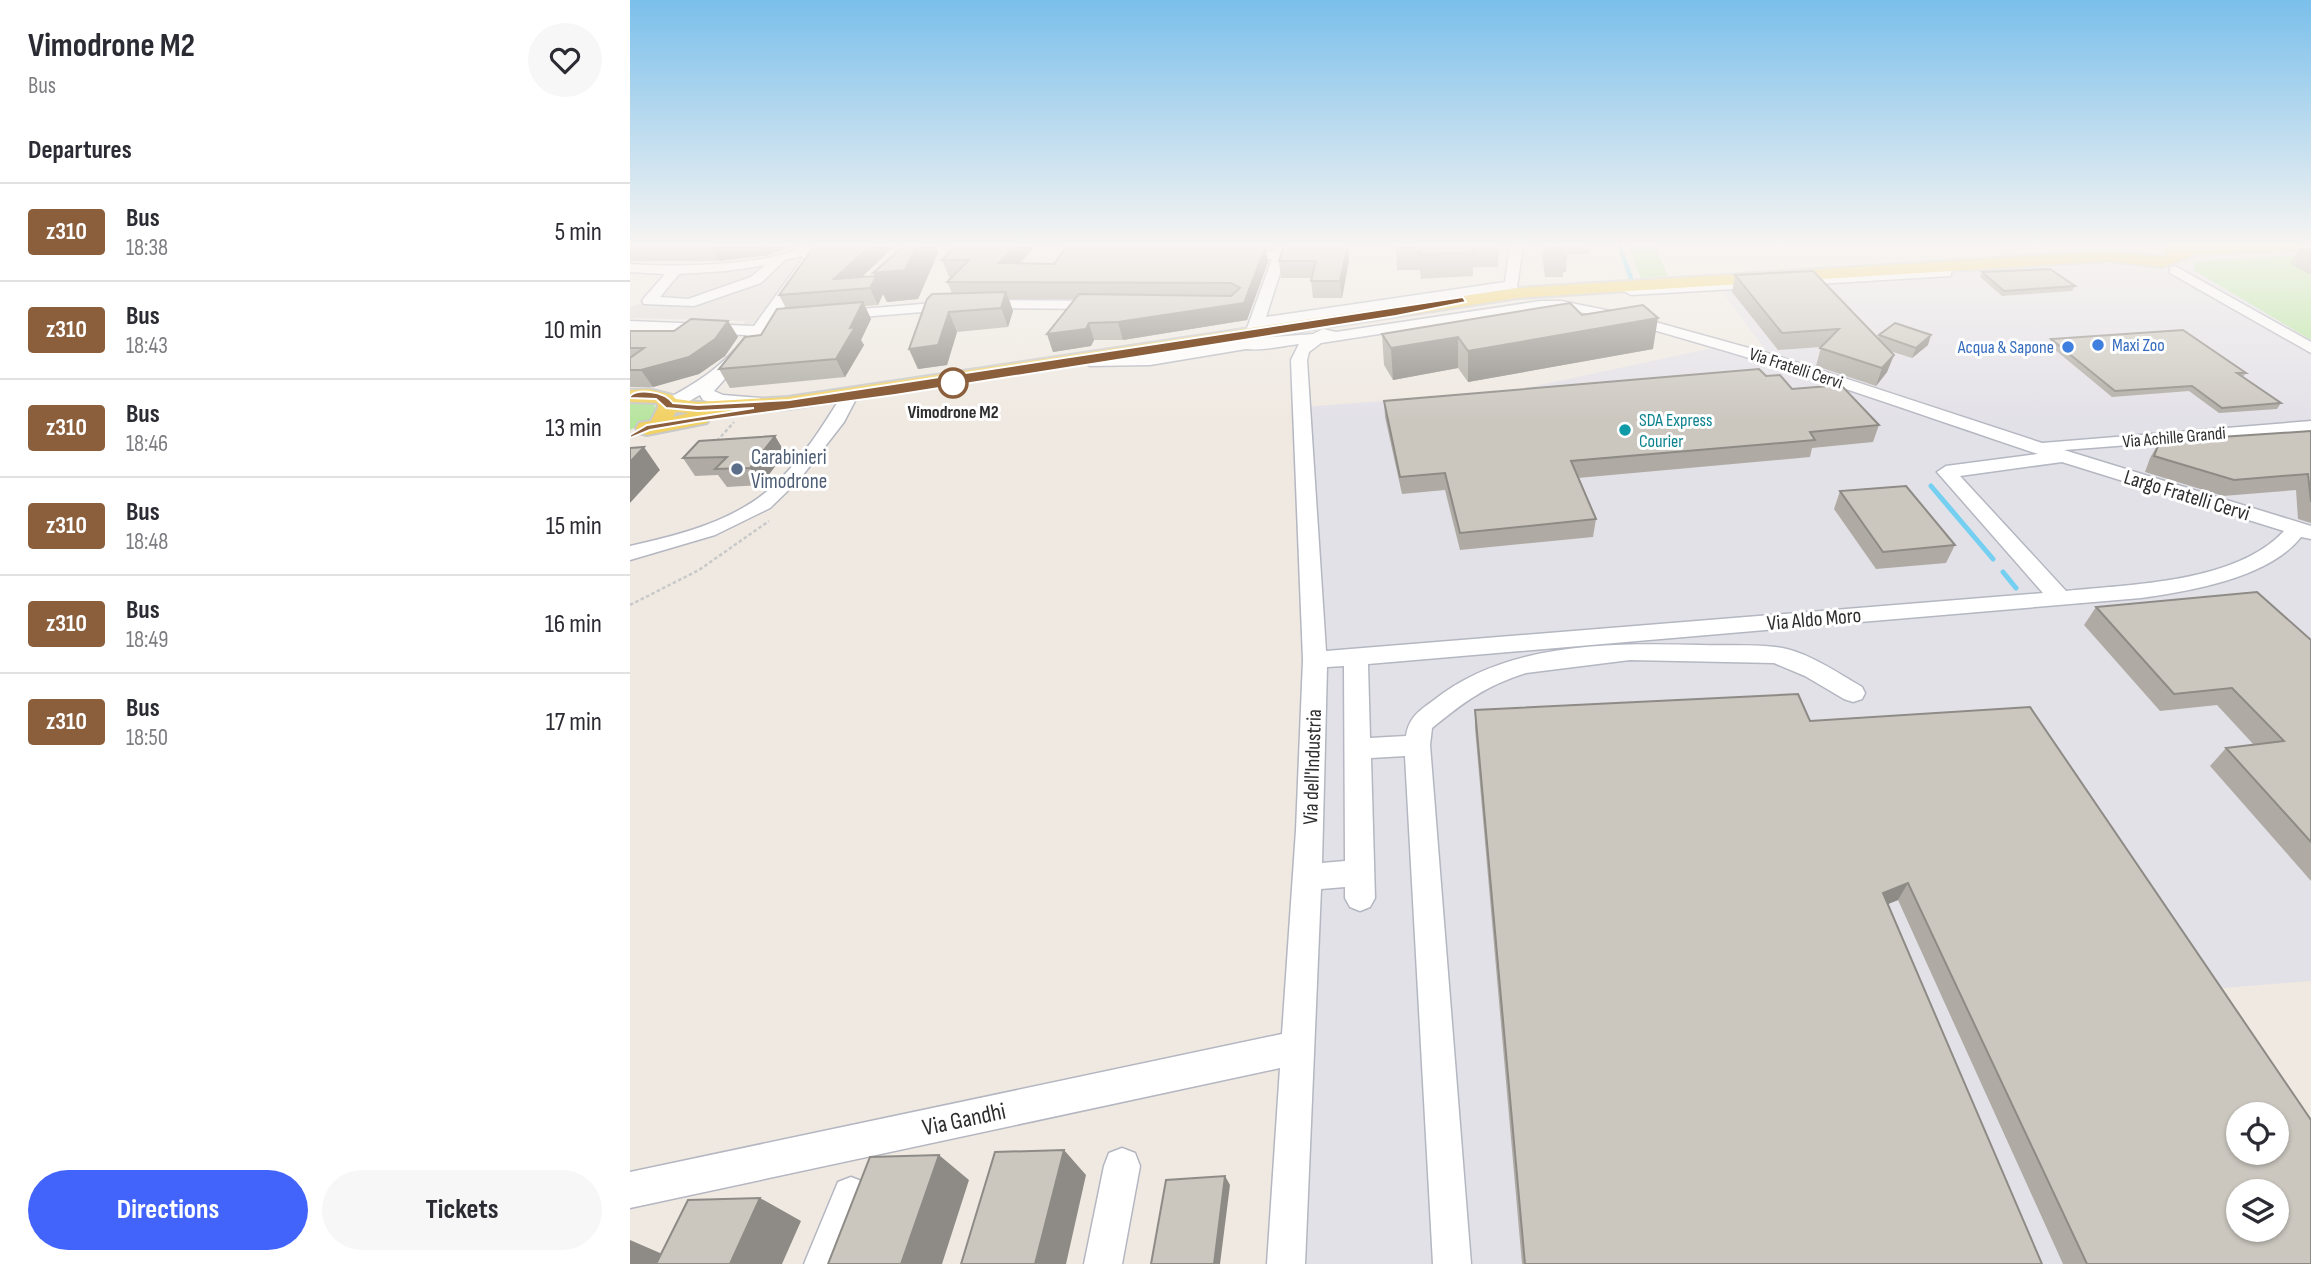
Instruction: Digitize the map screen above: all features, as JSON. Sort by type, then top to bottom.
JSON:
[{"type":"main road","points":[[637,395],[662,398],[669,405],[698,408],[789,403],[1438,304]]},
{"type":"main road","points":[[638,432],[705,417],[848,399],[1442,304]]},
{"type":"main road","points":[[638,432],[663,417],[669,405]]},
{"type":"street","points":[[669,405],[711,382],[764,326],[780,304]]},
{"type":"street","points":[[823,316],[971,304],[1114,305]]},
{"type":"street","points":[[1252,333],[1263,304]]},
{"type":"street","points":[[1252,333],[1409,304]]},
{"type":"street","points":[[2238,304],[2311,348]]},
{"type":"street","name":"Via Fratelli Cervi","points":[[1090,361],[1156,359],[1252,333],[1316,339],[1540,305],[1561,305],[1661,327],[1768,358],[2063,456]]},
{"type":"street","points":[[1252,333],[1299,360],[1302,350],[1333,329],[1373,317]]},
{"type":"street","points":[[630,326],[764,326],[788,320]]},
{"type":"street","points":[[640,341],[659,327]]},
{"type":"street","name":"Via dell'Industria","points":[[1286,1264],[1308,877],[1315,660],[1299,360]]},
{"type":"street","points":[[637,395],[708,375],[729,365]]},
{"type":"street","points":[[711,382],[706,394],[714,399],[789,403]]},
{"type":"street","points":[[630,553],[704,531],[768,500],[783,488],[844,409],[848,399]]},
{"type":"street","name":"Via Achille Grandi","points":[[2036,447],[2311,426]]},
{"type":"street","points":[[2061,599],[1947,472],[2063,456]]},
{"type":"street","name":"Largo Fratelli Cervi","points":[[2063,456],[2303,531]]},
{"type":"street","name":"Via Aldo Moro","points":[[1315,660],[2061,599],[2168,587],[2226,574],[2303,531]]},
{"type":"street","points":[[1452,1264],[1417,745],[1420,724],[1465,688],[1490,677],[1526,665],[1630,652],[1776,655],[1813,670],[1853,693]]},
{"type":"street","points":[[1308,877],[1359,886],[1356,656]]},
{"type":"street","points":[[1357,749],[1417,745]]},
{"type":"street","name":"Via Gandhi","points":[[630,1190],[1298,1047]]},
{"type":"street","points":[[1103,1264],[1122,1166]]},
{"type":"street","points":[[823,1264],[851,1195]]},
{"type":"path","points":[[717,441],[738,418]]},
{"type":"shaded area","points":[[638,304],[772,304],[766,314],[754,323],[742,325],[746,321],[630,318],[630,307]]},
{"type":"shaded area","points":[[1731,304],[2311,304],[2311,981],[2062,1001],[2211,1264],[1306,1264],[1328,649],[1305,407],[1512,391],[1722,346],[1762,357],[1767,352]]},
{"type":"green space","points":[[2251,304],[2311,304],[2311,340]]},
{"type":"green space","points":[[630,401],[652,402],[657,409],[651,419],[630,430]]},
{"type":"building","points":[[862,304],[850,328],[855,327],[836,359],[719,369],[745,337],[761,335],[777,309]]},
{"type":"building","points":[[925,304],[1002,304],[1001,308],[949,312],[938,345],[909,349]]},
{"type":"building","points":[[1071,304],[1237,304],[1118,322],[1089,323],[1086,329],[1047,334]]},
{"type":"building","points":[[1564,304],[1571,304],[1582,315],[1643,305],[1658,318],[1468,351],[1458,337],[1391,348],[1382,334]]},
{"type":"building","points":[[1758,304],[1845,304],[1894,355],[1882,368],[1820,348],[1839,329],[1782,333]]},
{"type":"building","points":[[691,319],[728,321],[715,339],[689,357],[641,370],[630,370],[630,358],[644,348],[630,348],[630,331],[674,331]]},
{"type":"building","points":[[1895,323],[1931,335],[1916,348],[1879,335]]},
{"type":"building","points":[[2183,330],[2246,373],[2237,373],[2281,403],[2222,408],[2192,386],[2115,391],[2051,339]]},
{"type":"building","name":"SDA Express Courier","points":[[1759,369],[1766,376],[1780,375],[1792,389],[1841,385],[1879,425],[1810,432],[1815,440],[1571,461],[1596,519],[1460,533],[1445,473],[1400,477],[1384,401]]},
{"type":"building","points":[[2311,431],[2311,502],[2308,474],[2234,480],[2154,456],[2160,441]]},
{"type":"building","points":[[775,436],[750,468],[715,469],[727,457],[683,458],[699,441]]},
{"type":"building","points":[[644,447],[630,462],[630,448]]},
{"type":"building","points":[[1906,486],[1955,545],[1883,552],[1840,491]]},
{"type":"building","points":[[2257,592],[2311,640],[2311,842],[2226,748],[2284,741],[2232,688],[2174,694],[2096,607]]},
{"type":"building","points":[[1798,694],[1810,721],[2030,707],[2311,1120],[2311,1264],[2087,1264],[1908,883],[1883,893],[2042,1264],[1525,1264],[1475,710]]},
{"type":"building","points":[[1064,1150],[1035,1264],[961,1264],[995,1152]]},
{"type":"building","points":[[939,1155],[901,1264],[828,1264],[870,1157]]},
{"type":"building","points":[[1225,1176],[1214,1264],[1151,1264],[1166,1180]]},
{"type":"building","points":[[760,1198],[730,1264],[656,1264],[688,1200]]},
{"type":"waterway","points":[[1931,486],[1993,559]]},
{"type":"waterway","points":[[2003,572],[2016,588]]},
{"type":"bus line","name":"z310","points":[[630,396],[657,396],[665,399],[669,405],[698,408],[789,403],[1435,304]]},
{"type":"bus line","name":"z310","points":[[630,435],[647,428],[696,418],[895,392],[1442,304]]},
{"type":"place","name":"Maxi Zoo","points":[[2098,345]]},
{"type":"place","name":"Acqua & Sapone","points":[[2068,347]]},
{"type":"place","name":"Vimodrone M2","points":[[953,383]]},
{"type":"place","name":"SDA Express Courier","points":[[1625,430]]},
{"type":"place","name":"Carabinieri Vimodrone","points":[[737,469]]}]
